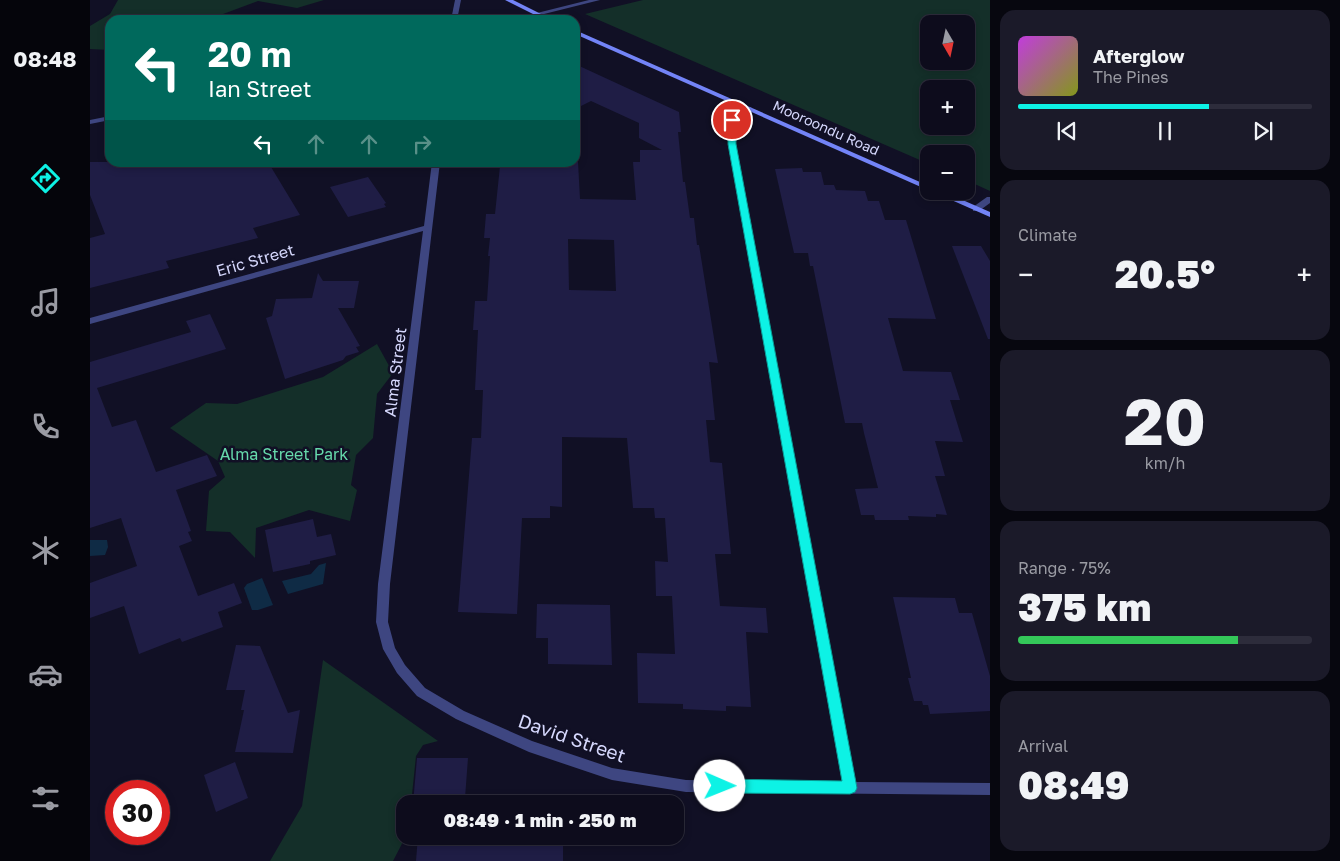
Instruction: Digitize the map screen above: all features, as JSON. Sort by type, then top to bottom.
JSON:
[{"type":"street","points":[[455,15],[458,0]]},
{"type":"street","points":[[508,0],[536,14],[597,0]]},
{"type":"street","name":"Mooroondu Road","points":[[580,34],[920,184]]},
{"type":"street","points":[[748,109],[732,120],[732,144],[850,788]]},
{"type":"street","points":[[90,122],[105,119]]},
{"type":"street","name":"Alma Street","points":[[384,584],[435,167]]},
{"type":"street","points":[[976,209],[990,199]]},
{"type":"street","points":[[956,200],[990,215]]},
{"type":"street","name":"Eric Street","points":[[90,321],[428,227]]},
{"type":"street","name":"David Street","points":[[384,584],[382,622],[389,649],[401,669],[421,692],[460,716],[528,746],[612,774],[686,786],[990,789]]},
{"type":"green space","points":[[118,0],[324,0],[297,8],[258,1],[220,15],[108,15]]},
{"type":"green space","points":[[643,0],[990,0],[990,191],[975,184],[975,145],[920,145],[920,160],[585,14]]},
{"type":"green space","points":[[105,17],[105,50],[90,49],[90,26]]},
{"type":"green space","name":"Alma Street Park","points":[[377,344],[393,373],[377,394],[373,438],[356,455],[351,485],[357,490],[350,521],[309,510],[256,528],[255,558],[230,532],[206,531],[209,491],[225,477],[218,461],[170,428],[206,403],[237,404],[323,377]]},
{"type":"green space","points":[[323,660],[438,741],[423,745],[416,756],[412,795],[396,795],[396,845],[401,845],[393,861],[270,861],[302,806]]},
{"type":"water","points":[[90,540],[107,540],[108,547],[105,555],[90,556]]},
{"type":"water","points":[[326,563],[323,584],[288,594],[282,581],[311,574],[319,565]]},
{"type":"water","points":[[262,578],[273,605],[252,610],[244,588],[247,584]]},
{"type":"building","points":[[580,66],[679,112],[681,132],[678,132],[683,182],[685,182],[690,218],[694,218],[718,363],[709,362],[715,420],[706,420],[710,462],[722,463],[731,554],[715,554],[720,606],[766,608],[768,633],[746,632],[751,707],[726,706],[726,711],[683,709],[683,704],[638,703],[637,653],[675,654],[672,596],[656,596],[655,561],[668,562],[665,518],[655,518],[654,508],[633,508],[627,438],[562,437],[562,507],[550,506],[550,518],[522,518],[517,614],[458,612],[472,438],[481,438],[483,390],[475,390],[478,330],[473,330],[475,301],[487,301],[490,238],[484,238],[486,214],[495,214],[500,167],[578,167],[580,199],[636,200],[633,162],[640,162],[640,150],[662,150],[639,138],[639,123],[591,101],[580,106]],"holes":[[[568,239],[614,240],[616,291],[569,290]]]},
{"type":"building","points":[[90,162],[105,162],[105,167],[271,167],[300,215],[253,228],[258,238],[166,261],[169,268],[90,288],[90,238],[105,234],[90,195]]},
{"type":"building","points":[[802,168],[803,172],[821,172],[824,185],[834,185],[836,190],[865,191],[868,201],[879,201],[885,220],[906,220],[936,319],[888,318],[903,371],[951,372],[960,400],[950,400],[963,442],[935,441],[945,476],[935,476],[947,515],[936,514],[936,517],[908,516],[909,520],[875,520],[874,515],[861,515],[855,489],[878,488],[862,423],[845,423],[813,266],[810,266],[808,253],[794,253],[775,169]]},
{"type":"building","points":[[368,177],[386,203],[384,204],[386,207],[348,217],[330,187]]},
{"type":"building","points":[[952,246],[981,246],[990,261],[990,339],[988,339]]},
{"type":"building","points":[[318,273],[323,281],[359,281],[354,308],[338,308],[360,346],[356,347],[359,352],[346,356],[343,360],[285,379],[266,318],[272,316],[276,299],[312,298]]},
{"type":"building","points":[[210,314],[226,349],[97,388],[112,427],[136,420],[156,472],[207,455],[217,476],[176,490],[191,531],[188,532],[192,541],[179,546],[198,596],[234,583],[242,603],[218,612],[223,627],[182,642],[180,638],[139,654],[124,606],[90,618],[90,583],[137,566],[121,518],[90,528],[90,362],[191,332],[186,321]]},
{"type":"building","points":[[313,519],[317,537],[331,534],[336,555],[310,561],[310,564],[273,572],[265,530]]},
{"type":"building","points":[[893,597],[955,598],[959,613],[972,613],[990,676],[990,711],[930,714],[928,705],[923,705],[922,701],[914,701],[908,678],[911,678]]},
{"type":"building","points":[[537,604],[610,605],[612,665],[548,664],[548,638],[536,638]]},
{"type":"building","points":[[236,645],[260,646],[288,713],[300,710],[293,753],[235,752],[244,710],[241,710],[245,690],[226,690]]},
{"type":"building","points":[[417,758],[468,758],[465,795],[414,795]]},
{"type":"building","points":[[235,762],[248,798],[216,812],[204,775]]},
{"type":"building","points":[[417,845],[563,845],[563,861],[416,861]]},
{"type":"route","points":[[720,786],[850,788],[732,144],[732,120]]}]
